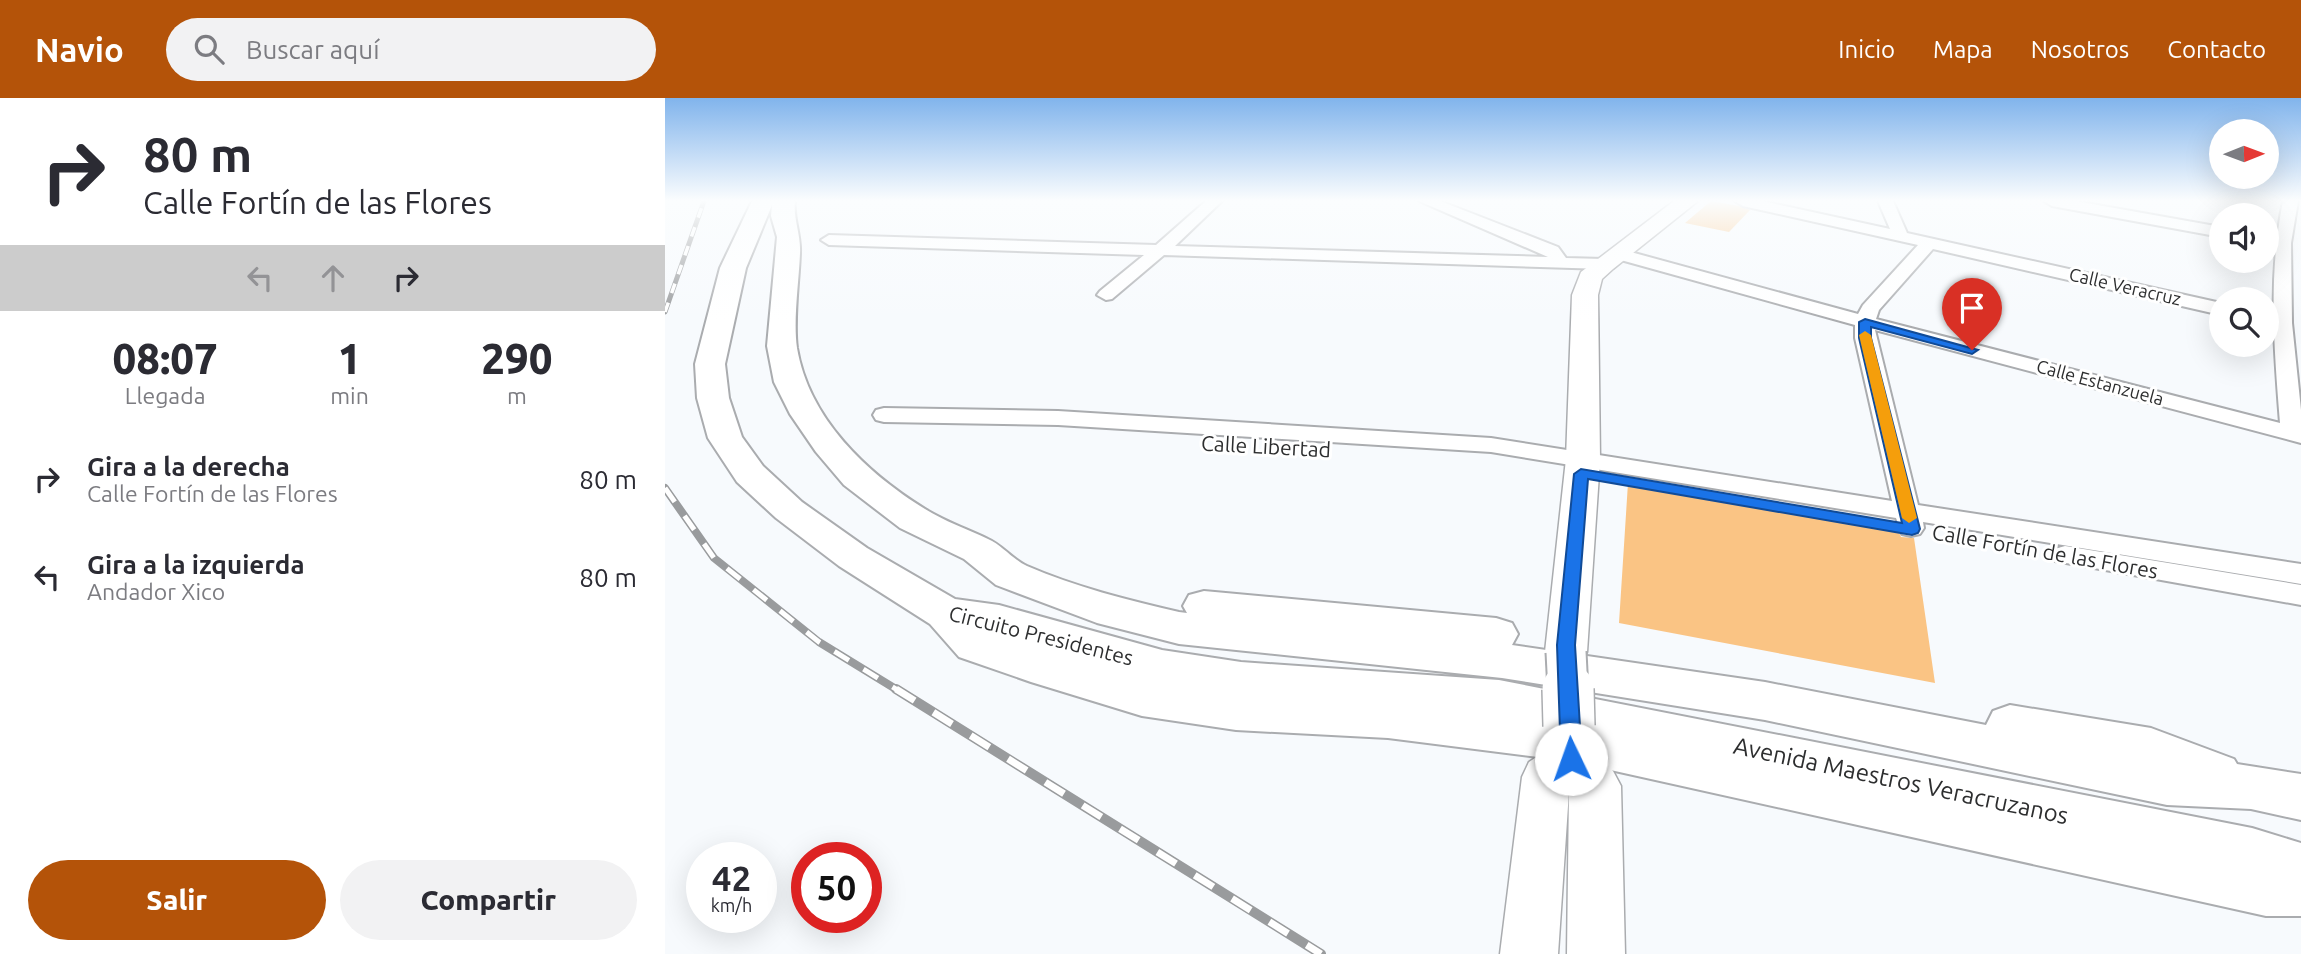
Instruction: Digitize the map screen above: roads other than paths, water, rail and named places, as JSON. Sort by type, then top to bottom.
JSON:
[{"type":"main road","points":[[727,241],[733,268]]},
{"type":"main road","name":"Circuito Presidentes","points":[[745,241],[733,268],[710,364],[713,398],[725,438],[750,474],[789,510],[853,557],[944,613],[999,621],[1162,667],[1241,680],[1500,680]]},
{"type":"main road","name":"Circuito Presidentes","points":[[789,241],[782,346],[790,382],[806,414],[828,445],[857,477],[913,519],[978,550],[1010,575],[1112,612],[1179,628],[1500,680]]},
{"type":"main road","points":[[1595,954],[1596,786],[1570,742],[1566,648],[1582,466],[1585,295],[1590,277],[1633,241]]},
{"type":"main road","points":[[978,550],[1035,560],[1122,590],[1199,605],[1505,635],[1648,663],[2151,749],[2251,787]]},
{"type":"main road","points":[[944,613],[975,645],[1142,698],[1236,711],[1388,719],[1570,742],[2266,889],[2301,889]]},
{"type":"main road","points":[[1500,680],[1765,701],[2167,783],[2251,787],[2301,797]]},
{"type":"main road","name":"Avenida Maestros Veracruzanos","points":[[1500,680],[2252,853],[2301,869]]},
{"type":"main road","points":[[1529,951],[1546,777],[1570,742]]},
{"type":"street","points":[[853,241],[1156,253],[1560,262],[1610,258]]},
{"type":"street","points":[[1156,253],[1162,241]]},
{"type":"street","points":[[1106,295],[1169,241]]},
{"type":"street","points":[[1527,241],[1552,251],[1560,262]]},
{"type":"street","name":"Calle Veracruz","points":[[1925,241],[2209,306]]},
{"type":"street","points":[[1910,521],[1865,338],[1865,322],[1870,309],[1930,242]]},
{"type":"street","points":[[2283,243],[2283,323],[2297,435]]},
{"type":"street","name":"Calle Estanzuela","points":[[1610,258],[2297,435]]},
{"type":"street","name":"Calle Libertad","points":[[884,415],[962,415],[960,425],[971,431],[1489,453],[1582,466]]},
{"type":"street","name":"Calle Fortín de las Flores","points":[[1582,466],[1910,521],[2301,595]]},
{"type":"street","name":"Calle Fortín de las Flores","points":[[1910,521],[2301,574]]},
{"type":"railway","points":[[665,312],[690,241]]},
{"type":"railway","points":[[665,488],[714,558],[819,642],[899,691]]},
{"type":"railway","points":[[896,689],[1321,954]]}]
